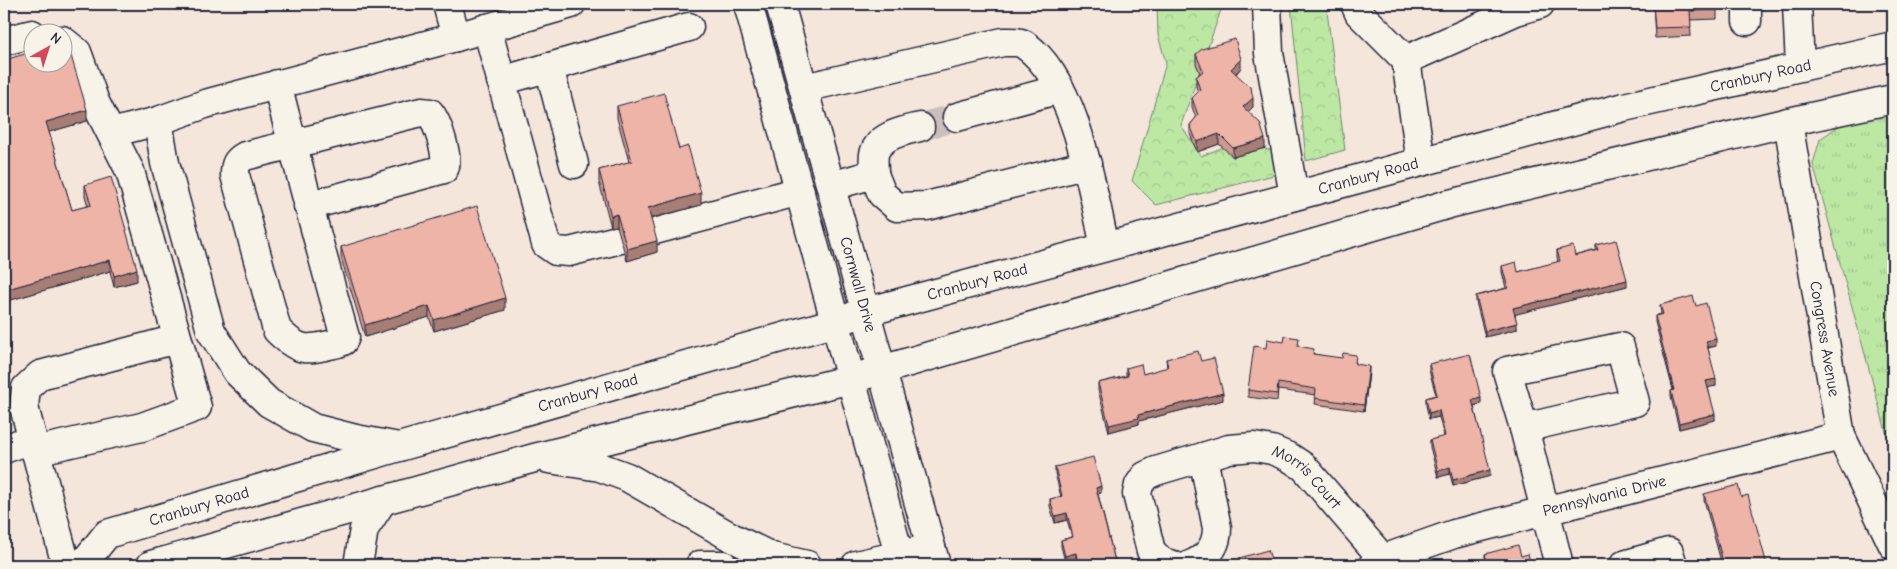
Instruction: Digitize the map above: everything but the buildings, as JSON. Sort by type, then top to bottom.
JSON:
[{"type":"main road","points":[[447,4],[456,36]]},
{"type":"main road","points":[[111,133],[158,121],[205,104],[572,4]]},
{"type":"main road","name":"Cornwall Drive","points":[[748,4],[901,560]]},
{"type":"main road","name":"Cornwall Drive","points":[[780,4],[933,557]]},
{"type":"main road","points":[[1268,4],[1269,53],[1294,196]]},
{"type":"main road","points":[[1355,4],[1359,13],[1406,60],[1421,162]]},
{"type":"main road","points":[[1406,60],[1516,11],[1540,4]]},
{"type":"main road","points":[[1797,4],[1800,66]]},
{"type":"main road","points":[[501,81],[689,27]]},
{"type":"main road","points":[[486,28],[546,244],[556,251],[569,252],[621,239]]},
{"type":"main road","points":[[4,41],[22,36]]},
{"type":"main road","points":[[804,88],[1003,42],[1023,43],[1044,63],[1060,89],[1075,120],[1087,164],[1105,247]]},
{"type":"main road","name":"Cranbury Road","points":[[82,565],[107,534],[399,447],[866,312],[1624,107],[1893,46]]},
{"type":"main road","points":[[4,449],[142,427],[196,407],[130,171],[95,102],[77,52],[72,48]]},
{"type":"main road","points":[[549,67],[574,164]]},
{"type":"main road","points":[[277,84],[292,143],[308,206],[345,337],[343,341],[338,343],[308,350],[290,344],[277,330],[235,175],[235,166],[238,159],[292,143],[421,112],[430,113],[435,118],[446,157],[447,164],[444,169],[308,206]]},
{"type":"main road","points":[[957,117],[1060,89]]},
{"type":"main road","points":[[150,565],[538,457],[851,379],[1449,204],[1788,122],[1893,100]]},
{"type":"main road","points":[[158,121],[166,163],[210,331],[237,372],[269,403],[313,428],[356,440],[399,447]]},
{"type":"main road","name":"Congress Avenue","points":[[1788,122],[1841,436],[1893,545]]},
{"type":"main road","points":[[920,127],[894,134],[879,144],[874,154],[874,174],[882,194],[897,207],[927,206],[1087,164]]},
{"type":"main road","points":[[831,186],[874,174]]},
{"type":"main road","points":[[651,231],[800,191]]},
{"type":"main road","points":[[66,565],[24,407],[26,388],[40,375],[177,339]]},
{"type":"main road","points":[[1524,428],[1635,402],[1620,347],[1507,371],[1524,428],[1559,565]]},
{"type":"main road","name":"Pennsylvania Drive","points":[[1378,562],[1454,534],[1841,436]]},
{"type":"main road","name":"Morris Court","points":[[1173,565],[1162,562],[1151,551],[1137,494],[1139,484],[1145,476],[1156,470],[1229,449],[1254,447],[1272,450],[1289,457],[1304,468],[1378,562]]},
{"type":"main road","points":[[538,457],[600,467],[627,477],[731,537],[772,557],[807,565]]},
{"type":"main road","points":[[1190,565],[1202,560],[1212,550],[1217,535],[1203,457]]},
{"type":"main road","points":[[358,565],[364,529],[383,500]]},
{"type":"main road","points":[[1624,565],[1669,552],[1673,565]]},
{"type":"main road","points":[[856,565],[933,557]]},
{"type":"main road","points":[[700,565],[723,565]]},
{"type":"green space","points":[[1157,4],[1223,4],[1181,125],[1201,156],[1237,142],[1277,152],[1274,175],[1156,205],[1132,181],[1166,63],[1158,35]]},
{"type":"green space","points":[[1291,4],[1326,4],[1345,150],[1306,161]]},
{"type":"green space","points":[[1893,112],[1893,457],[1813,164],[1820,139],[1843,123]]},
{"type":"tunnel","points":[[920,127],[957,117]]}]
